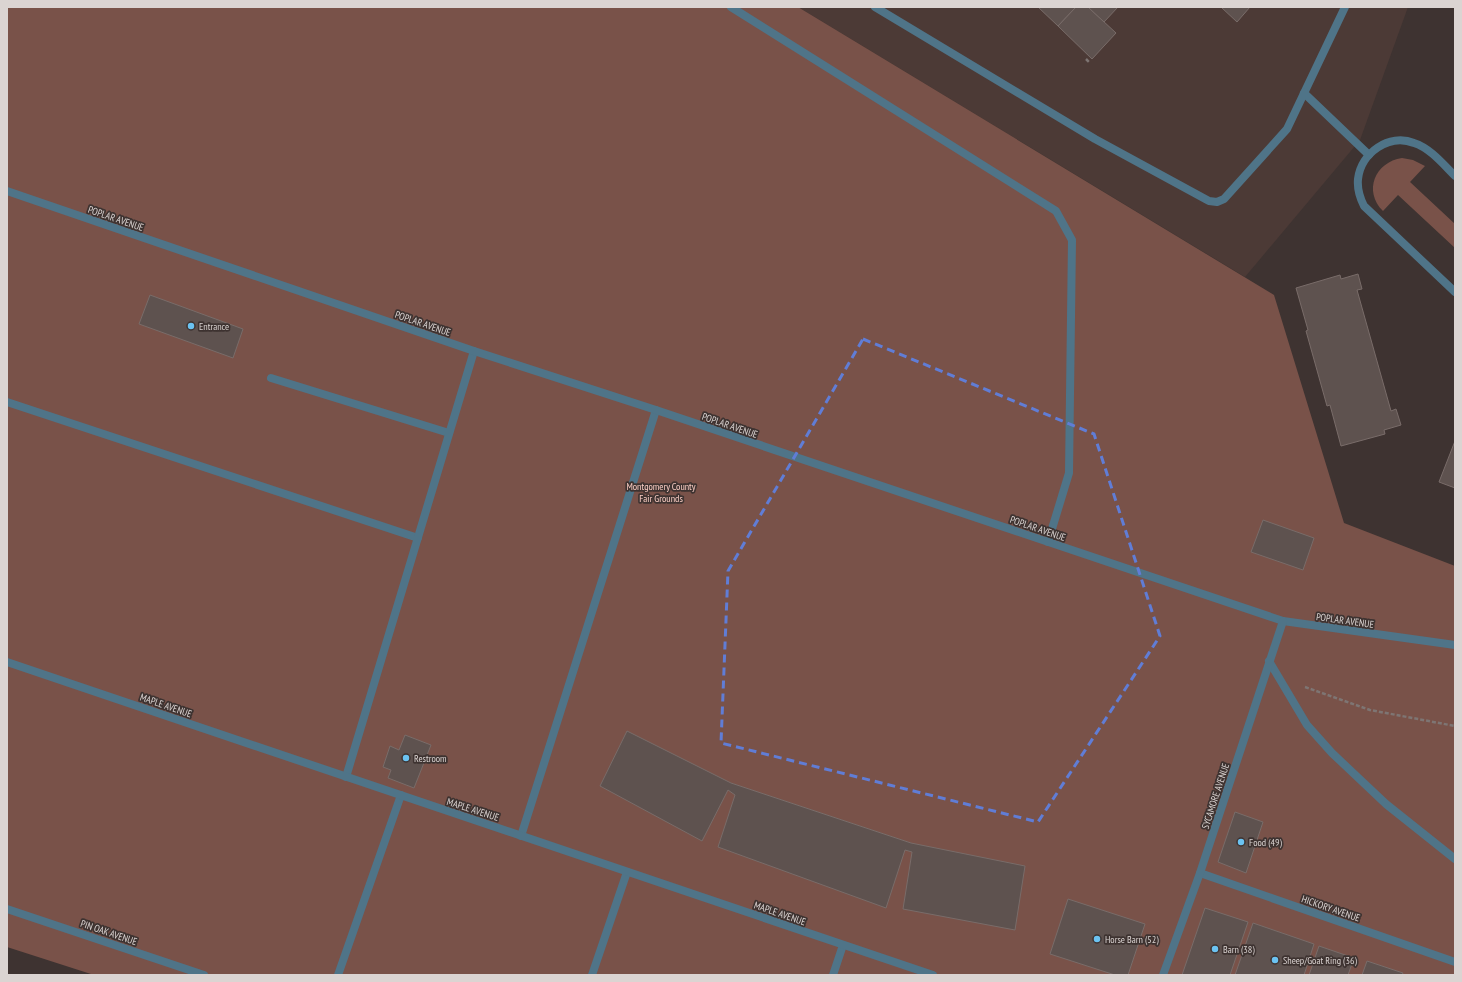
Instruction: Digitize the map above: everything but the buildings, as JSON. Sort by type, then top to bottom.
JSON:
[{"type":"street","points":[[732,7],[1056,211],[1072,240],[1069,473],[1048,542]]},
{"type":"street","points":[[875,7],[1095,139],[1213,202],[1220,202],[1224,199],[1287,129],[1346,7]]},
{"type":"street","points":[[1304,93],[1369,155]]},
{"type":"street","points":[[1455,176],[1422,146],[1413,142],[1400,141],[1385,144],[1376,148],[1362,165],[1358,179],[1360,198],[1364,206],[1455,292]]},
{"type":"street","name":"POPLAR AVENUE","points":[[7,191],[474,351],[656,410],[1283,621],[1455,645]]},
{"type":"street","points":[[346,777],[474,351]]},
{"type":"street","points":[[271,378],[449,434]]},
{"type":"street","points":[[7,402],[418,538]]},
{"type":"street","points":[[521,836],[656,410]]},
{"type":"street","name":"SYCAMORE AVENUE","points":[[1163,975],[1200,873],[1283,621]]},
{"type":"street","points":[[1270,661],[1307,725],[1332,753],[1386,804],[1455,859]]},
{"type":"street","name":"MAPLE AVENUE","points":[[7,662],[933,975]]},
{"type":"street","points":[[338,975],[401,795]]},
{"type":"street","points":[[592,975],[626,872]]},
{"type":"street","name":"HICKORY AVENUE","points":[[1200,873],[1455,962]]},
{"type":"street","name":"PIN OAK AVENUE","points":[[7,909],[204,975]]},
{"type":"street","points":[[833,975],[843,945]]},
{"type":"path","points":[[1086,59],[1090,62]]},
{"type":"path","points":[[1304,687],[1370,710],[1455,726]]},
{"type":"highlighted area","points":[[863,339],[1094,434],[1160,636],[1038,822],[721,743],[728,571]]},
{"type":"shaded area","points":[[798,7],[1408,7],[1360,140],[1245,277]]},
{"type":"green space","name":"Montgomery County Fair Grounds","points":[[7,7],[798,7],[1274,295],[1344,523],[1455,566],[1455,975],[94,975],[7,947]]},
{"type":"green space","points":[[1402,158],[1413,160],[1425,166],[1410,182],[1455,224],[1455,248],[1398,195],[1383,211],[1377,203],[1373,186],[1375,178],[1385,165]]},
{"type":"place","name":"Entrance","points":[[191,326]]},
{"type":"place","name":"Restroom","points":[[406,758]]},
{"type":"place","name":"Food (49)","points":[[1241,842]]},
{"type":"place","name":"Horse Barn (52)","points":[[1097,939]]},
{"type":"place","name":"Barn (38)","points":[[1215,949]]},
{"type":"place","name":"Sheep/Goat Ring (36)","points":[[1275,960]]}]
